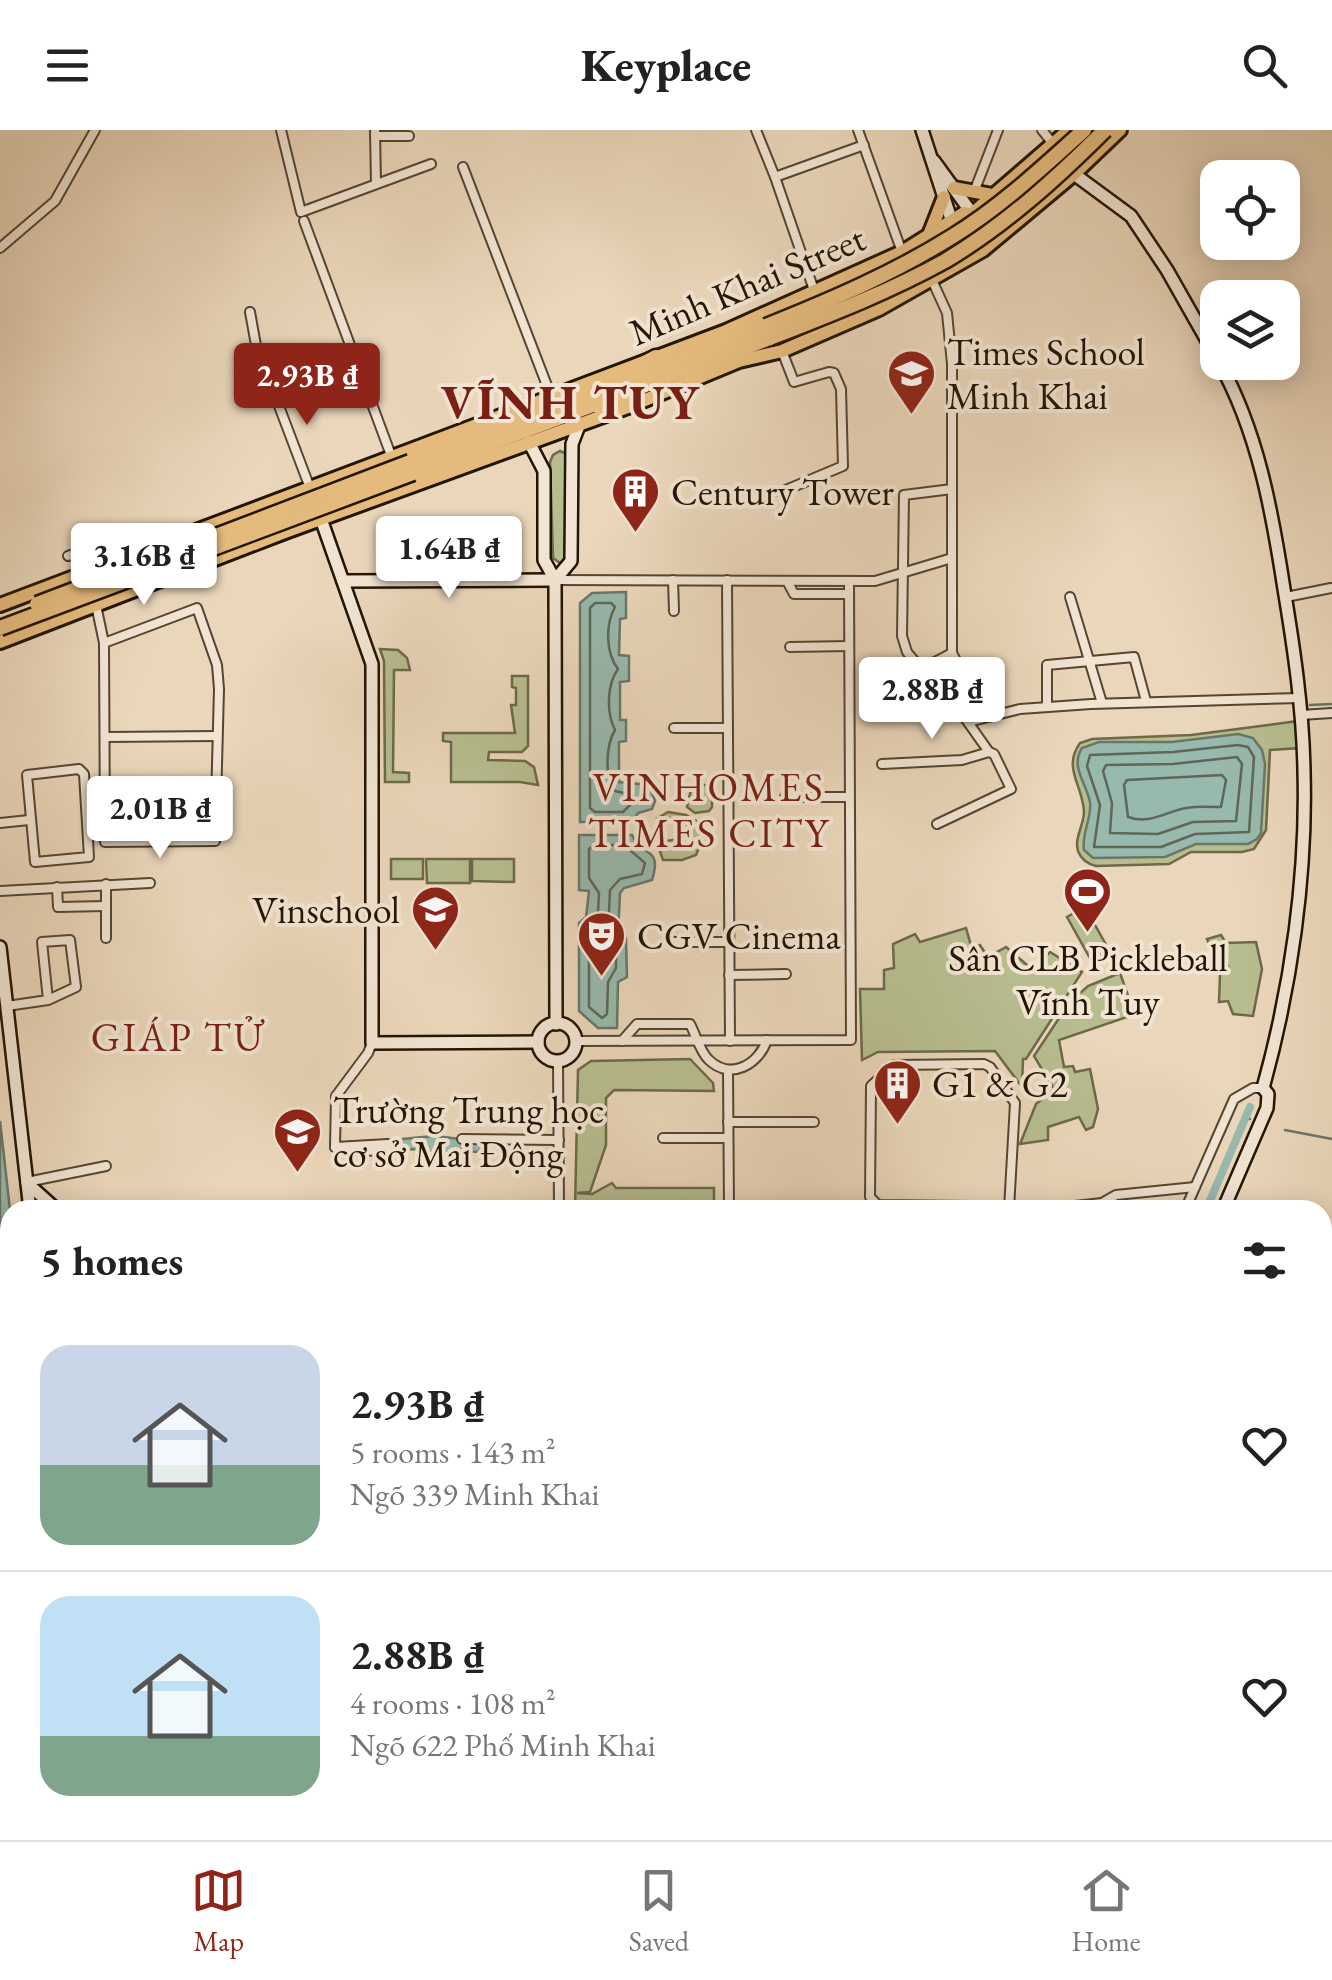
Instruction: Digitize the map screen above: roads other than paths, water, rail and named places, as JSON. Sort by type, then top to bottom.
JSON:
[{"type":"highway","points":[[739,361],[768,332],[868,284],[956,234],[1035,174],[1084,130]]},
{"type":"highway","points":[[3,636],[411,468],[768,332],[872,297],[946,260],[1026,203],[1104,130]]},
{"type":"highway","points":[[726,331],[768,332]]},
{"type":"highway","points":[[579,404],[656,357]]},
{"type":"highway","points":[[579,404],[634,404]]},
{"type":"highway","points":[[1,607],[411,468]]},
{"type":"main road","points":[[1069,130],[972,212],[958,216],[948,233],[952,246],[970,255],[983,250],[1120,130]]},
{"type":"main road","points":[[928,237],[949,193],[992,195]]},
{"type":"main road","points":[[972,212],[989,224],[990,242]]},
{"type":"main road","name":"Minh Khai Street","points":[[1,607],[726,331],[902,252],[952,223]]},
{"type":"main road","name":"Minh Khai Street","points":[[3,636],[634,404],[739,361],[782,351],[879,309],[970,255]]},
{"type":"main road","points":[[350,474],[362,504]]},
{"type":"main road","points":[[311,490],[321,518]]},
{"type":"main road","points":[[0,651],[3,636]]},
{"type":"street","points":[[0,248],[55,202],[95,130]]},
{"type":"street","points":[[281,130],[300,212],[431,164]]},
{"type":"street","points":[[756,130],[815,293]]},
{"type":"street","points":[[858,130],[902,252]]},
{"type":"street","points":[[922,130],[949,193],[952,223]]},
{"type":"street","points":[[974,192],[998,130]]},
{"type":"street","points":[[1042,130],[1054,144]]},
{"type":"street","points":[[376,184],[375,133],[409,136]]},
{"type":"street","points":[[776,177],[864,145]]},
{"type":"street","points":[[462,167],[551,396]]},
{"type":"street","points":[[1074,174],[1130,216],[1200,329]]},
{"type":"street","points":[[949,193],[972,212]]},
{"type":"street","points":[[304,221],[392,458]]},
{"type":"street","points":[[932,280],[947,312],[952,364],[952,653]]},
{"type":"street","points":[[250,312],[260,373],[268,377],[311,490]]},
{"type":"street","points":[[781,492],[843,466],[842,388],[837,377],[829,372],[794,382],[782,351]]},
{"type":"street","points":[[1229,380],[1265,480],[1286,597],[1301,715],[1304,793],[1296,909],[1280,1023],[1263,1088]]},
{"type":"street","points":[[555,580],[571,560],[572,444],[580,424]]},
{"type":"street","points":[[529,442],[544,471],[544,560],[555,580],[556,1024]]},
{"type":"street","points":[[952,489],[904,495],[902,636],[907,652],[917,664],[929,665],[952,653]]},
{"type":"street","points":[[321,518],[370,652],[373,672],[372,1043],[336,1096],[335,1147]]},
{"type":"street","points":[[68,556],[79,552],[86,575]]},
{"type":"street","points":[[343,582],[849,582],[884,580],[952,558]]},
{"type":"street","points":[[673,580],[674,611]]},
{"type":"street","points":[[727,580],[730,1040]]},
{"type":"street","points":[[787,581],[794,594],[849,594]]},
{"type":"street","points":[[576,1042],[850,1040],[849,582]]},
{"type":"street","points":[[1286,597],[1330,588]]},
{"type":"street","points":[[1070,598],[1102,703]]},
{"type":"street","points":[[96,604],[104,643],[106,842],[215,841],[217,666],[198,608],[104,643]]},
{"type":"street","points":[[790,647],[849,646]]},
{"type":"street","points":[[937,824],[1012,790],[994,754],[958,713],[958,664],[952,653]]},
{"type":"street","points":[[1047,707],[1047,665],[1134,657],[1146,702]]},
{"type":"street","points":[[907,699],[957,697]]},
{"type":"street","points":[[968,722],[1020,710],[1102,703],[1300,698]]},
{"type":"street","points":[[1301,715],[1332,713]]},
{"type":"street","points":[[674,728],[728,728]]},
{"type":"street","points":[[106,736],[217,736]]},
{"type":"street","points":[[882,764],[962,760],[989,752]]},
{"type":"street","points":[[82,771],[89,857],[35,862],[29,820],[28,773],[82,771]]},
{"type":"street","points":[[105,785],[216,784]]},
{"type":"street","points":[[785,797],[849,797]]},
{"type":"street","points":[[0,822],[29,820]]},
{"type":"street","points":[[0,891],[150,883]]},
{"type":"street","points":[[106,884],[106,938]]},
{"type":"street","points":[[57,887],[58,907],[106,906]]},
{"type":"street","points":[[7,1006],[48,1000],[76,988],[70,940],[42,942],[48,1000]]},
{"type":"street","points":[[672,942],[729,942]]},
{"type":"street","points":[[0,947],[29,1200]]},
{"type":"street","points":[[730,974],[786,974]]},
{"type":"street","points":[[556,1024],[568,1027],[576,1042],[571,1055],[558,1061],[544,1056],[538,1042],[544,1029],[556,1024]]},
{"type":"street","points":[[622,1041],[637,1024],[690,1024],[710,1061],[728,1070],[755,1062],[767,1040]]},
{"type":"street","points":[[372,1043],[538,1042]]},
{"type":"street","points":[[558,1061],[560,1200]]},
{"type":"street","points":[[873,1200],[872,1086],[894,1065],[984,1064],[1016,1102],[1009,1200]]},
{"type":"street","points":[[728,1070],[729,1200]]},
{"type":"street","points":[[1189,1200],[1234,1099],[1263,1088]]},
{"type":"street","points":[[1228,1200],[1267,1108],[1268,1094],[1263,1088]]},
{"type":"street","points":[[728,1122],[814,1122]]},
{"type":"street","points":[[663,1138],[728,1138]]},
{"type":"street","points":[[462,1139],[559,1140]]},
{"type":"street","points":[[388,1144],[388,1151],[340,1150],[335,1147],[388,1144]]},
{"type":"street","points":[[27,1182],[106,1166]]},
{"type":"street","points":[[27,1182],[47,1200]]},
{"type":"street","points":[[1107,1200],[1116,1195],[1195,1187]]},
{"type":"water","points":[[626,592],[619,655],[629,656],[629,681],[620,682],[620,720],[626,720],[626,741],[619,742],[619,782],[649,785],[655,801],[652,809],[638,813],[632,822],[580,822],[580,603],[592,593]]},
{"type":"water","points":[[1238,734],[1253,738],[1262,750],[1265,764],[1261,833],[1257,839],[1248,844],[1196,844],[1165,857],[1093,858],[1084,850],[1090,802],[1078,768],[1082,748],[1099,742],[1172,742]]},
{"type":"water","points":[[579,835],[632,835],[655,862],[652,880],[624,888],[620,893],[618,934],[626,938],[627,977],[618,982],[617,1028],[598,1028],[579,1011],[579,923],[586,917],[589,891],[579,890]]},
{"type":"water","points":[[0,1121],[9,1200],[0,1200]]},
{"type":"water","points":[[433,1136],[484,1144],[484,1150],[457,1149],[441,1154],[401,1150],[398,1144],[403,1139]]},
{"type":"waterway","points":[[1310,705],[1332,704]]},
{"type":"waterway","points":[[1210,1200],[1250,1107]]},
{"type":"waterway","points":[[1246,1118],[1250,1119]]},
{"type":"waterway","points":[[1285,1130],[1332,1139]]},
{"type":"place","name":"Times School Minh Khai","points":[[912,416]]},
{"type":"place","name":"Century Tower","points":[[636,534]]},
{"type":"place","name":"Sân CLB Pickleball Vĩnh Tuy","points":[[1088,934]]},
{"type":"place","name":"Vinschool","points":[[435,952]]},
{"type":"place","name":"CGV Cinema","points":[[602,978]]},
{"type":"place","name":"G1 & G2","points":[[897,1126]]},
{"type":"place","name":"Trường Trung học cơ sở Mai Động","points":[[298,1174]]},
{"type":"district","name":"VĨNH TUY","points":[[571,402]]},
{"type":"district","name":"VINHOMES TIMES CITY","points":[[709,810]]},
{"type":"district","name":"GIÁP TỬ","points":[[178,1037]]}]
